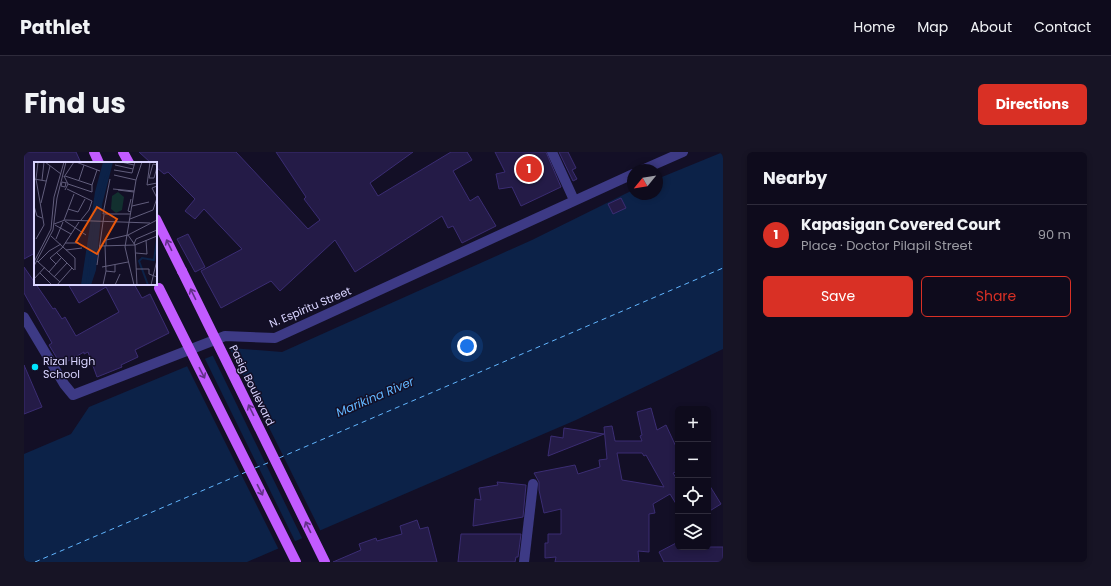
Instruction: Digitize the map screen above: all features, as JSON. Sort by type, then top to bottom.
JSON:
[{"type":"main road","points":[[94,152],[99,162]]},
{"type":"main road","points":[[123,152],[128,162]]},
{"type":"main road","name":"Pasig Boulevard","points":[[157,220],[326,562]]},
{"type":"main road","points":[[158,285],[296,562]]},
{"type":"street","points":[[552,152],[574,200]]},
{"type":"street","points":[[656,164],[683,152]]},
{"type":"street","name":"N. Espiritu Street","points":[[24,317],[64,384],[73,395],[225,336],[275,338],[627,177]]},
{"type":"street","points":[[524,562],[532,484]]},
{"type":"water","name":"Marikina River","points":[[723,152],[723,349],[576,420],[247,562],[24,562],[24,454],[71,434],[89,407],[231,348],[282,352],[532,240],[627,193],[627,200],[663,200],[663,177]]},
{"type":"pier","points":[[229,347],[321,532],[303,540],[212,354]]},
{"type":"pier","points":[[204,357],[296,543],[279,550],[186,364]]},
{"type":"building","points":[[24,152],[76,152],[81,162],[34,162],[34,254],[24,259]]},
{"type":"building","points":[[139,152],[236,152],[308,229],[320,220],[304,199],[306,197],[276,152],[413,152],[370,183],[378,196],[451,152],[467,152],[472,160],[453,171],[470,201],[478,196],[496,226],[462,243],[453,226],[448,228],[442,216],[355,272],[335,240],[280,291],[271,281],[221,308],[201,271],[242,249],[204,209],[195,219],[185,211],[195,199],[168,172],[164,174],[157,168],[157,162],[150,162]]},
{"type":"building","points":[[495,152],[546,152],[561,187],[521,206],[512,187],[499,189],[496,174],[505,172]]},
{"type":"building","points":[[559,152],[568,152],[576,168],[572,170],[577,179],[573,181]]},
{"type":"building","points":[[621,198],[626,208],[613,214],[608,204]]},
{"type":"building","points":[[188,234],[205,267],[195,272],[177,239]]},
{"type":"building","points":[[24,267],[34,281],[34,285],[36,285],[62,319],[65,317],[76,336],[119,312],[106,287],[79,303],[69,285],[135,285],[142,298],[150,294],[169,333],[135,350],[138,357],[121,365],[122,367],[97,377],[88,352],[84,354],[84,352],[61,365],[49,345],[52,343],[24,293]]},
{"type":"building","points":[[24,365],[42,407],[24,414]]},
{"type":"building","points":[[651,408],[657,430],[666,425],[675,444],[675,472],[673,473],[675,476],[675,502],[670,494],[653,504],[655,513],[649,514],[649,552],[638,551],[639,562],[555,562],[556,557],[545,558],[545,543],[548,543],[548,534],[561,534],[561,509],[544,513],[539,490],[539,482],[534,473],[575,465],[578,474],[600,467],[599,460],[607,459],[604,427],[612,426],[615,441],[642,441],[640,436],[642,435],[637,412]],"holes":[[[617,453],[642,453],[644,456],[646,455],[664,487],[622,480]]]},
{"type":"building","points":[[564,428],[604,434],[548,456],[551,436],[563,438]]},
{"type":"building","points":[[497,482],[526,485],[523,517],[473,526],[475,499],[481,500],[479,488],[498,485]]},
{"type":"building","points":[[711,488],[721,504],[711,510]]},
{"type":"building","points":[[417,520],[420,529],[428,527],[437,562],[333,562],[361,550],[359,544],[376,538],[377,541],[402,534],[400,526]]},
{"type":"building","points":[[461,534],[521,534],[518,557],[516,557],[515,562],[458,562]]},
{"type":"building","points":[[675,544],[675,550],[711,550],[711,547],[723,547],[723,562],[664,562],[659,552]]},
{"type":"ferry route","points":[[279,458],[723,268]]},
{"type":"ferry route","points":[[255,468],[270,462]]},
{"type":"ferry route","points":[[35,562],[246,472]]},
{"type":"place","name":"Kapasigan Covered Court","points":[[529,169]]},
{"type":"place","name":"Rizal High School","points":[[35,367]]}]
